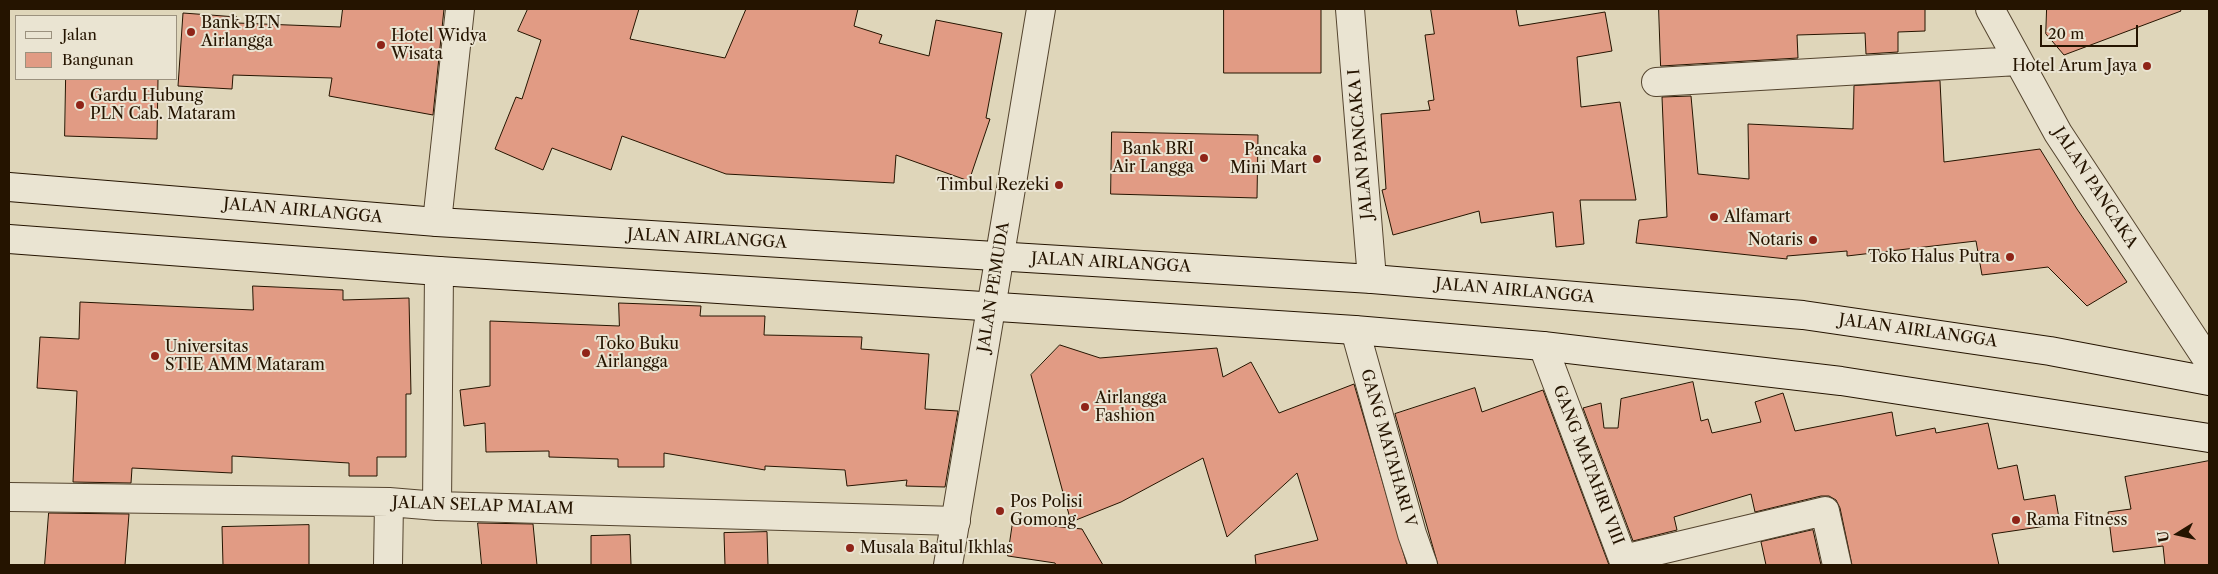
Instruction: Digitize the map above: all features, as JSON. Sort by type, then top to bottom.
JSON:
[{"type":"main road","points":[[437,222],[460,9]]},
{"type":"main road","name":"JALAN PEMUDA","points":[[948,565],[1041,9]]},
{"type":"main road","name":"JALAN PANCAKA I","points":[[1350,9],[1372,279]]},
{"type":"main road","name":"JALAN PANCAKA","points":[[1990,9],[2058,133],[2209,362]]},
{"type":"main road","points":[[1656,82],[2018,61]]},
{"type":"main road","name":"JALAN AIRLANGGA","points":[[9,187],[437,222],[1372,279],[1804,315],[2050,351],[2209,381]]},
{"type":"main road","points":[[9,240],[439,271],[1355,330],[1543,346],[1841,381],[2209,438]]},
{"type":"main road","points":[[437,506],[439,271]]},
{"type":"main road","name":"GANG MATAHARI V","points":[[1355,330],[1423,565]]},
{"type":"main road","name":"GANG MATAHRI VIII","points":[[1543,346],[1624,562],[1825,511],[1837,565]]},
{"type":"main road","name":"JALAN SELAP MALAM","points":[[9,498],[389,502],[437,506],[956,521]]},
{"type":"main road","points":[[388,565],[389,502]]},
{"type":"building","points":[[343,9],[444,9],[433,115],[329,96],[332,78],[233,75],[232,89],[178,86],[183,13],[237,17],[237,23],[340,27]]},
{"type":"building","points":[[528,9],[639,9],[630,39],[725,58],[746,9],[858,9],[854,26],[882,35],[879,43],[929,56],[936,20],[1002,33],[986,118],[990,119],[969,181],[896,155],[894,183],[726,174],[622,136],[611,170],[552,148],[543,170],[495,149],[516,97],[522,99],[541,40],[518,31]]},
{"type":"building","points":[[1224,9],[1321,9],[1321,73],[1224,73]]},
{"type":"building","points":[[1431,9],[1516,9],[1519,26],[1605,12],[1612,51],[1577,57],[1581,107],[1620,102],[1636,200],[1580,200],[1584,244],[1556,247],[1553,212],[1481,223],[1479,211],[1393,235],[1382,190],[1386,189],[1381,114],[1430,110],[1428,101],[1434,100],[1425,35],[1434,34]]},
{"type":"building","points":[[1659,9],[1925,9],[1925,31],[1898,32],[1898,52],[1866,54],[1865,33],[1797,35],[1798,58],[1661,66]]},
{"type":"building","points":[[2047,9],[2180,9],[2181,11],[2064,55],[2046,34]]},
{"type":"building","points":[[66,80],[158,80],[157,139],[65,136]]},
{"type":"building","points":[[1940,81],[1944,162],[2040,149],[2077,209],[2127,282],[2087,306],[2048,267],[1982,275],[1976,241],[1847,256],[1847,251],[1787,256],[1787,259],[1636,243],[1639,220],[1667,217],[1662,97],[1691,96],[1698,174],[1749,179],[1748,124],[1853,129],[1854,86]]},
{"type":"building","points":[[1112,132],[1258,135],[1257,198],[1111,194]]},
{"type":"building","points":[[253,286],[343,290],[343,300],[409,298],[411,394],[406,394],[406,457],[377,457],[377,476],[349,476],[349,463],[232,456],[232,473],[132,468],[131,483],[73,482],[77,391],[37,388],[40,337],[79,339],[80,302],[253,310]]},
{"type":"building","points":[[619,303],[701,306],[700,316],[765,316],[764,335],[862,337],[861,349],[929,354],[925,409],[958,411],[945,487],[906,486],[907,480],[847,486],[845,470],[765,466],[765,470],[664,453],[664,467],[618,467],[618,459],[549,457],[549,451],[486,452],[485,423],[464,426],[460,390],[490,386],[490,321],[619,326]]},
{"type":"building","points":[[1060,345],[1100,358],[1217,348],[1223,377],[1251,362],[1279,413],[1354,384],[1407,565],[1256,565],[1255,555],[1318,540],[1297,473],[1227,537],[1203,458],[1121,502],[1071,522],[1031,375]]},
{"type":"building","points":[[1693,382],[1701,421],[1708,419],[1712,433],[1761,422],[1755,402],[1783,393],[1795,431],[1892,412],[1896,436],[1935,428],[1936,433],[1988,423],[1998,469],[2017,465],[2024,500],[2055,495],[2060,524],[1992,534],[1999,565],[1852,565],[1840,508],[1836,500],[1829,496],[1821,496],[1755,512],[1751,494],[1674,517],[1677,530],[1633,541],[1583,408],[1601,403],[1604,428],[1618,428],[1621,399]]},
{"type":"building","points":[[1475,388],[1482,412],[1543,390],[1609,565],[1438,565],[1395,414]]},
{"type":"building","points":[[2209,461],[2209,565],[2165,565],[2163,546],[2113,552],[2108,512],[2131,509],[2125,477]]},
{"type":"building","points":[[49,513],[129,514],[125,565],[45,565]]},
{"type":"building","points":[[1013,522],[1082,529],[1103,565],[1056,565],[1055,563],[1008,556]]},
{"type":"building","points":[[478,523],[533,524],[537,565],[482,565]]},
{"type":"building","points":[[309,525],[309,565],[223,565],[222,527]]},
{"type":"building","points":[[1813,530],[1821,565],[1766,565],[1761,542]]},
{"type":"building","points":[[767,532],[768,565],[725,565],[724,533]]},
{"type":"building","points":[[630,535],[631,565],[591,565],[591,536]]},
{"type":"place","name":"Bank BTN Airlangga","points":[[191,32]]},
{"type":"place","name":"Hotel Widya Wisata","points":[[381,45]]},
{"type":"place","name":"Hotel Arum Jaya","points":[[2147,66]]},
{"type":"place","name":"Gardu Hubung PLN Cab. Mataram","points":[[80,105]]},
{"type":"place","name":"Bank BRI Air Langga","points":[[1204,158]]},
{"type":"place","name":"Pancaka Mini Mart","points":[[1317,159]]},
{"type":"place","name":"Timbul Rezeki","points":[[1059,185]]},
{"type":"place","name":"Alfamart","points":[[1714,217]]},
{"type":"place","name":"Notaris","points":[[1813,240]]},
{"type":"place","name":"Toko Halus Putra","points":[[2010,257]]},
{"type":"place","name":"Toko Buku Airlangga","points":[[586,353]]},
{"type":"place","name":"Universitas STIE AMM Mataram","points":[[155,356]]},
{"type":"place","name":"Airlangga Fashion","points":[[1085,407]]},
{"type":"place","name":"Pos Polisi Gomong","points":[[1000,511]]},
{"type":"place","name":"Rama Fitness","points":[[2016,520]]},
{"type":"place","name":"Musala Baitul Ikhlas","points":[[850,548]]}]
